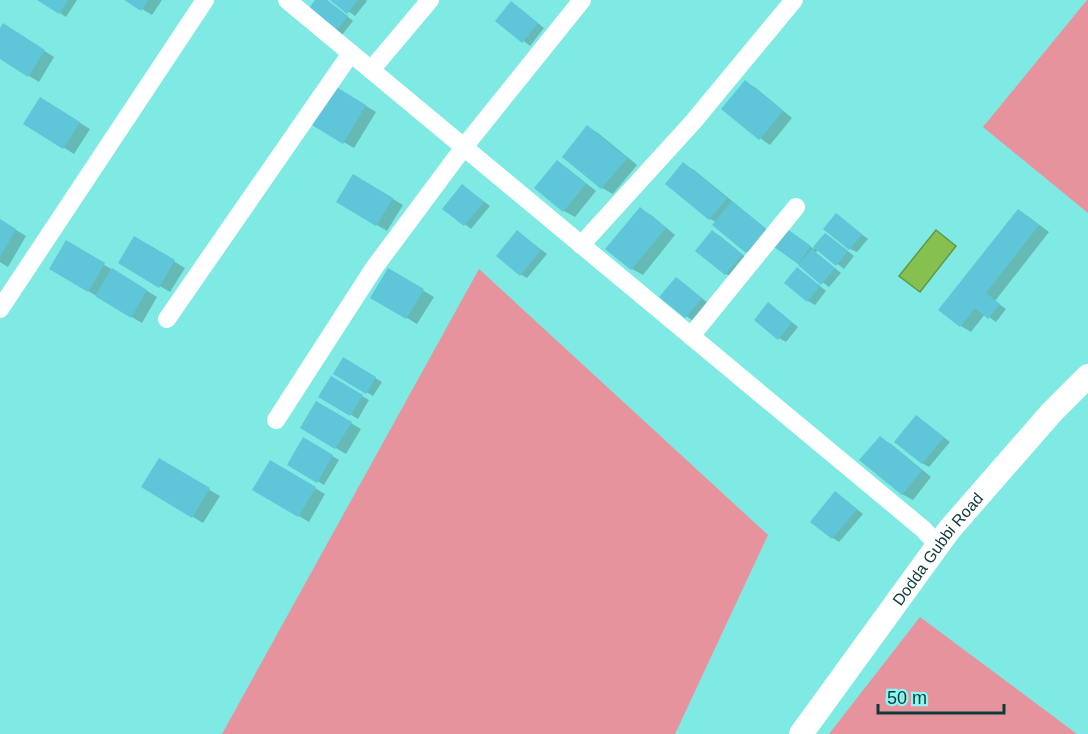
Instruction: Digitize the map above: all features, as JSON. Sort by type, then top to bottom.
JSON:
[{"type":"main road","name":"Dodda Gubbi Road","points":[[801,734],[949,530],[1051,413],[1088,376]]},
{"type":"street","points":[[0,309],[205,0]]},
{"type":"street","points":[[371,70],[430,0]]},
{"type":"street","points":[[276,420],[374,268],[464,147],[582,0]]},
{"type":"street","points":[[581,245],[693,122],[794,0]]},
{"type":"street","points":[[299,3],[371,70],[922,529],[938,545]]},
{"type":"street","points":[[167,319],[351,53]]},
{"type":"street","points":[[691,336],[796,207]]},
{"type":"shaded area","points":[[1088,0],[1088,213],[983,127]]},
{"type":"shaded area","points":[[936,230],[956,246],[920,292],[899,276]]},
{"type":"shaded area","points":[[479,269],[768,535],[675,734],[222,734]]},
{"type":"shaded area","points":[[920,617],[1077,734],[829,734]]},
{"type":"building","points":[[37,0],[68,0],[59,14]]},
{"type":"building","points":[[124,0],[148,0],[141,11]]},
{"type":"building","points":[[315,0],[327,0],[348,16],[334,33],[307,11]]},
{"type":"building","points":[[330,0],[358,0],[347,14]]},
{"type":"building","points":[[511,1],[538,23],[522,43],[495,21]]},
{"type":"building","points":[[3,23],[45,50],[28,77],[0,59],[0,28]]},
{"type":"building","points":[[745,80],[783,111],[759,140],[721,109]]},
{"type":"building","points":[[335,86],[366,105],[343,144],[312,125]]},
{"type":"building","points":[[40,97],[80,122],[63,149],[23,124]]},
{"type":"building","points":[[587,125],[627,158],[601,189],[562,157]]},
{"type":"building","points":[[557,160],[586,184],[563,212],[534,188]]},
{"type":"building","points":[[683,162],[727,198],[709,220],[665,184]]},
{"type":"building","points":[[353,174],[393,198],[376,226],[336,202]]},
{"type":"building","points":[[462,184],[484,202],[464,226],[442,209]]},
{"type":"building","points":[[732,201],[766,229],[746,253],[712,225]]},
{"type":"building","points":[[640,207],[666,228],[631,270],[605,249]]},
{"type":"building","points":[[1018,209],[1039,225],[986,293],[1000,304],[988,319],[975,308],[960,327],[938,310]]},
{"type":"building","points":[[836,213],[862,234],[849,250],[823,229]]},
{"type":"building","points":[[0,219],[16,229],[0,257]]},
{"type":"building","points":[[787,229],[811,246],[798,264],[774,247]]},
{"type":"building","points":[[517,230],[541,250],[520,276],[496,256]]},
{"type":"building","points":[[712,230],[742,255],[725,275],[695,251]]},
{"type":"building","points":[[825,233],[848,251],[836,266],[813,247]]},
{"type":"building","points":[[134,236],[175,260],[159,288],[118,263]]},
{"type":"building","points":[[66,240],[105,263],[88,292],[49,269]]},
{"type":"building","points":[[812,249],[835,268],[821,285],[798,265]]},
{"type":"building","points":[[797,267],[820,286],[807,302],[784,283]]},
{"type":"building","points":[[112,268],[147,290],[131,318],[95,296]]},
{"type":"building","points":[[388,268],[424,289],[406,319],[370,298]]},
{"type":"building","points":[[676,277],[702,298],[685,318],[659,297]]},
{"type":"building","points":[[768,302],[792,322],[778,340],[754,320]]},
{"type":"building","points":[[343,357],[376,377],[366,394],[333,374]]},
{"type":"building","points":[[331,376],[363,395],[350,416],[318,397]]},
{"type":"building","points":[[316,401],[352,422],[335,449],[300,428]]},
{"type":"building","points":[[916,415],[944,437],[922,464],[894,442]]},
{"type":"building","points":[[880,436],[922,470],[902,495],[859,460]]},
{"type":"building","points":[[303,437],[333,455],[317,483],[287,465]]},
{"type":"building","points":[[159,458],[210,488],[192,518],[141,487]]},
{"type":"building","points":[[270,460],[316,487],[298,517],[252,490]]},
{"type":"building","points":[[835,491],[857,509],[832,539],[810,522]]}]
